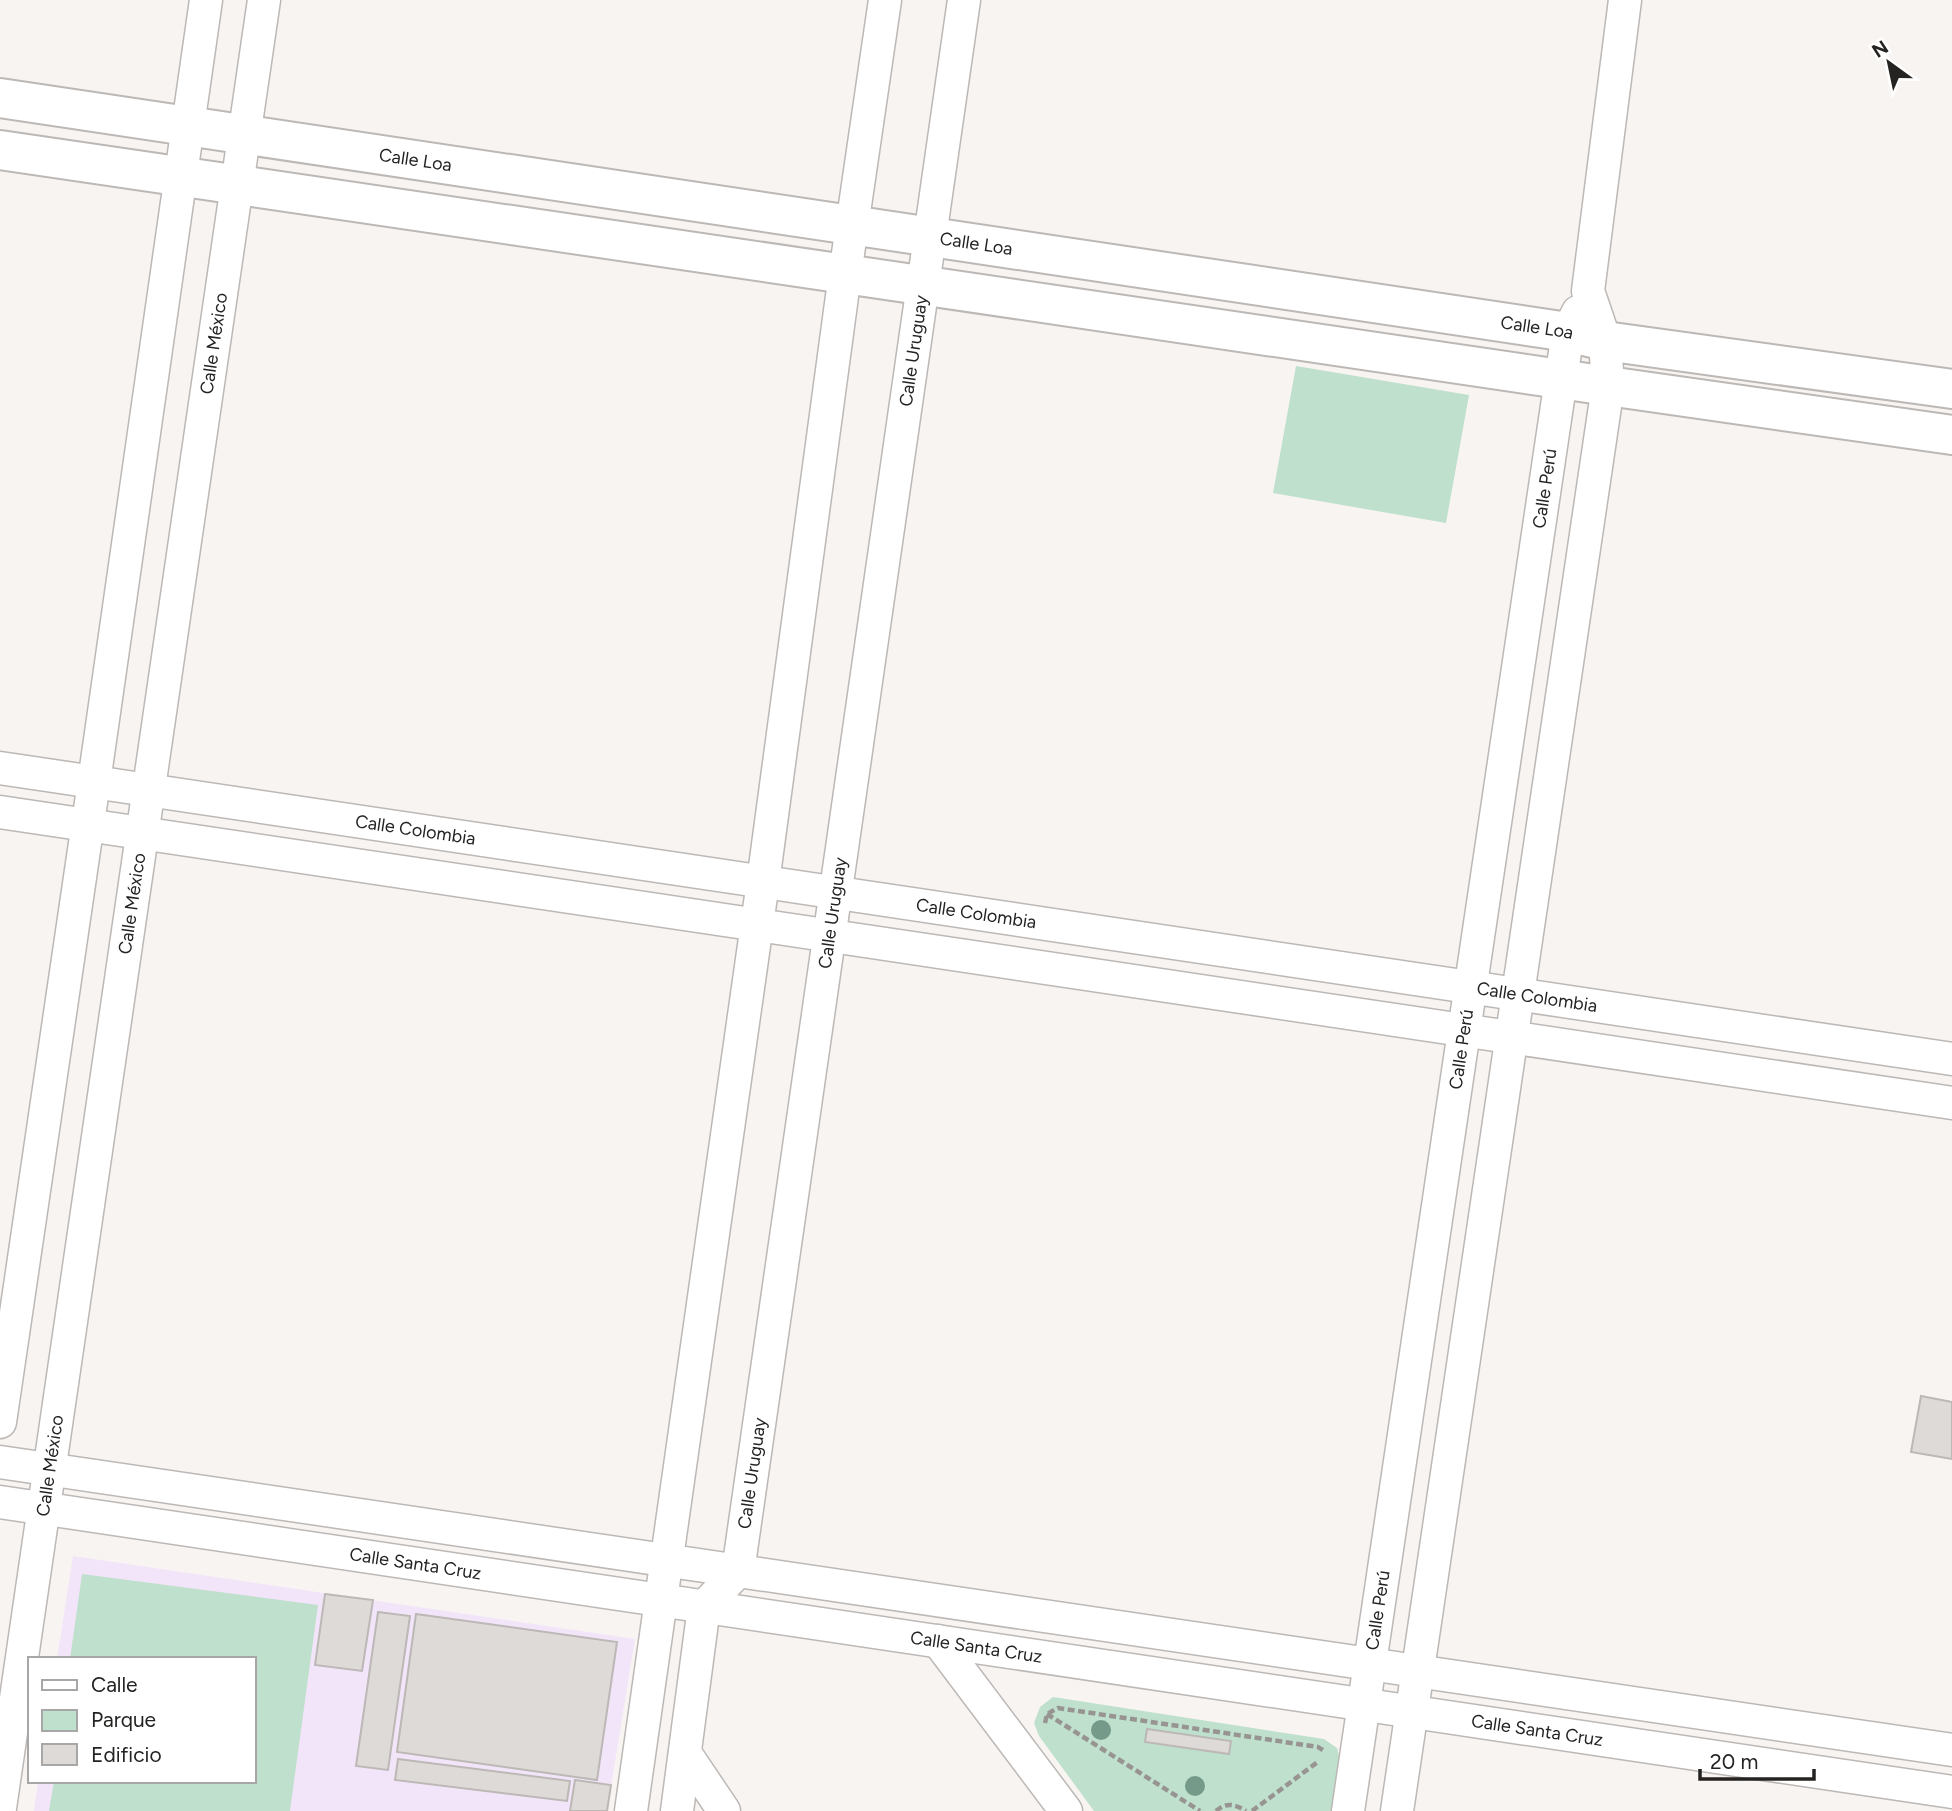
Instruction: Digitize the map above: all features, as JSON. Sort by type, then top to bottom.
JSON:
[{"type":"main road","name":"Calle Loa","points":[[0,98],[1568,332],[1605,341],[1952,389]]},
{"type":"main road","points":[[0,150],[1952,435]]},
{"type":"street","points":[[0,1422],[206,0]]},
{"type":"street","name":"Calle México","points":[[0,1808],[264,0]]},
{"type":"street","points":[[631,1811],[763,882],[845,274],[886,0]]},
{"type":"street","name":"Calle Uruguay","points":[[738,1571],[964,0]]},
{"type":"street","name":"Calle Perú","points":[[1348,1811],[1568,332],[1588,291],[1625,0]]},
{"type":"street","name":"Calle Perú","points":[[1397,1811],[1608,386],[1605,341],[1588,291]]},
{"type":"street","name":"Calle Colombia","points":[[0,768],[1952,1059]]},
{"type":"street","points":[[0,812],[1952,1103]]},
{"type":"street","points":[[0,1462],[1952,1751]]},
{"type":"street","name":"Calle Santa Cruz","points":[[0,1502],[1952,1791]]},
{"type":"street","points":[[677,1811],[704,1607],[738,1571]]},
{"type":"street","points":[[939,1641],[1066,1811]]},
{"type":"street","points":[[685,1753],[724,1811]]},
{"type":"path","points":[[1058,1708],[1318,1747],[1329,1754],[1252,1811]]},
{"type":"path","points":[[1046,1714],[1200,1811]]},
{"type":"path","points":[[1216,1811],[1223,1805],[1231,1804],[1246,1811]]},
{"type":"shaded area","points":[[73,1556],[635,1639],[607,1811],[34,1811],[38,1783],[256,1783],[256,1657],[57,1657]]},
{"type":"green space","points":[[1296,366],[1469,395],[1446,523],[1273,493]]},
{"type":"green space","points":[[82,1574],[318,1605],[290,1811],[49,1811],[54,1783],[256,1783],[256,1657],[70,1657]]},
{"type":"green space","points":[[1053,1697],[1324,1739],[1337,1748],[1341,1763],[1334,1811],[1094,1811],[1039,1736],[1034,1723],[1040,1707]]},
{"type":"building","points":[[1921,1396],[1952,1402],[1952,1459],[1911,1452]]},
{"type":"building","points":[[325,1594],[373,1600],[362,1671],[315,1665]]},
{"type":"building","points":[[378,1612],[410,1616],[388,1770],[356,1766]]},
{"type":"building","points":[[416,1614],[617,1642],[597,1780],[397,1752]]},
{"type":"building","points":[[1147,1729],[1231,1741],[1229,1754],[1145,1742]]},
{"type":"building","points":[[398,1759],[570,1781],[567,1801],[395,1780]]},
{"type":"building","points":[[575,1780],[611,1785],[607,1811],[570,1811]]}]
